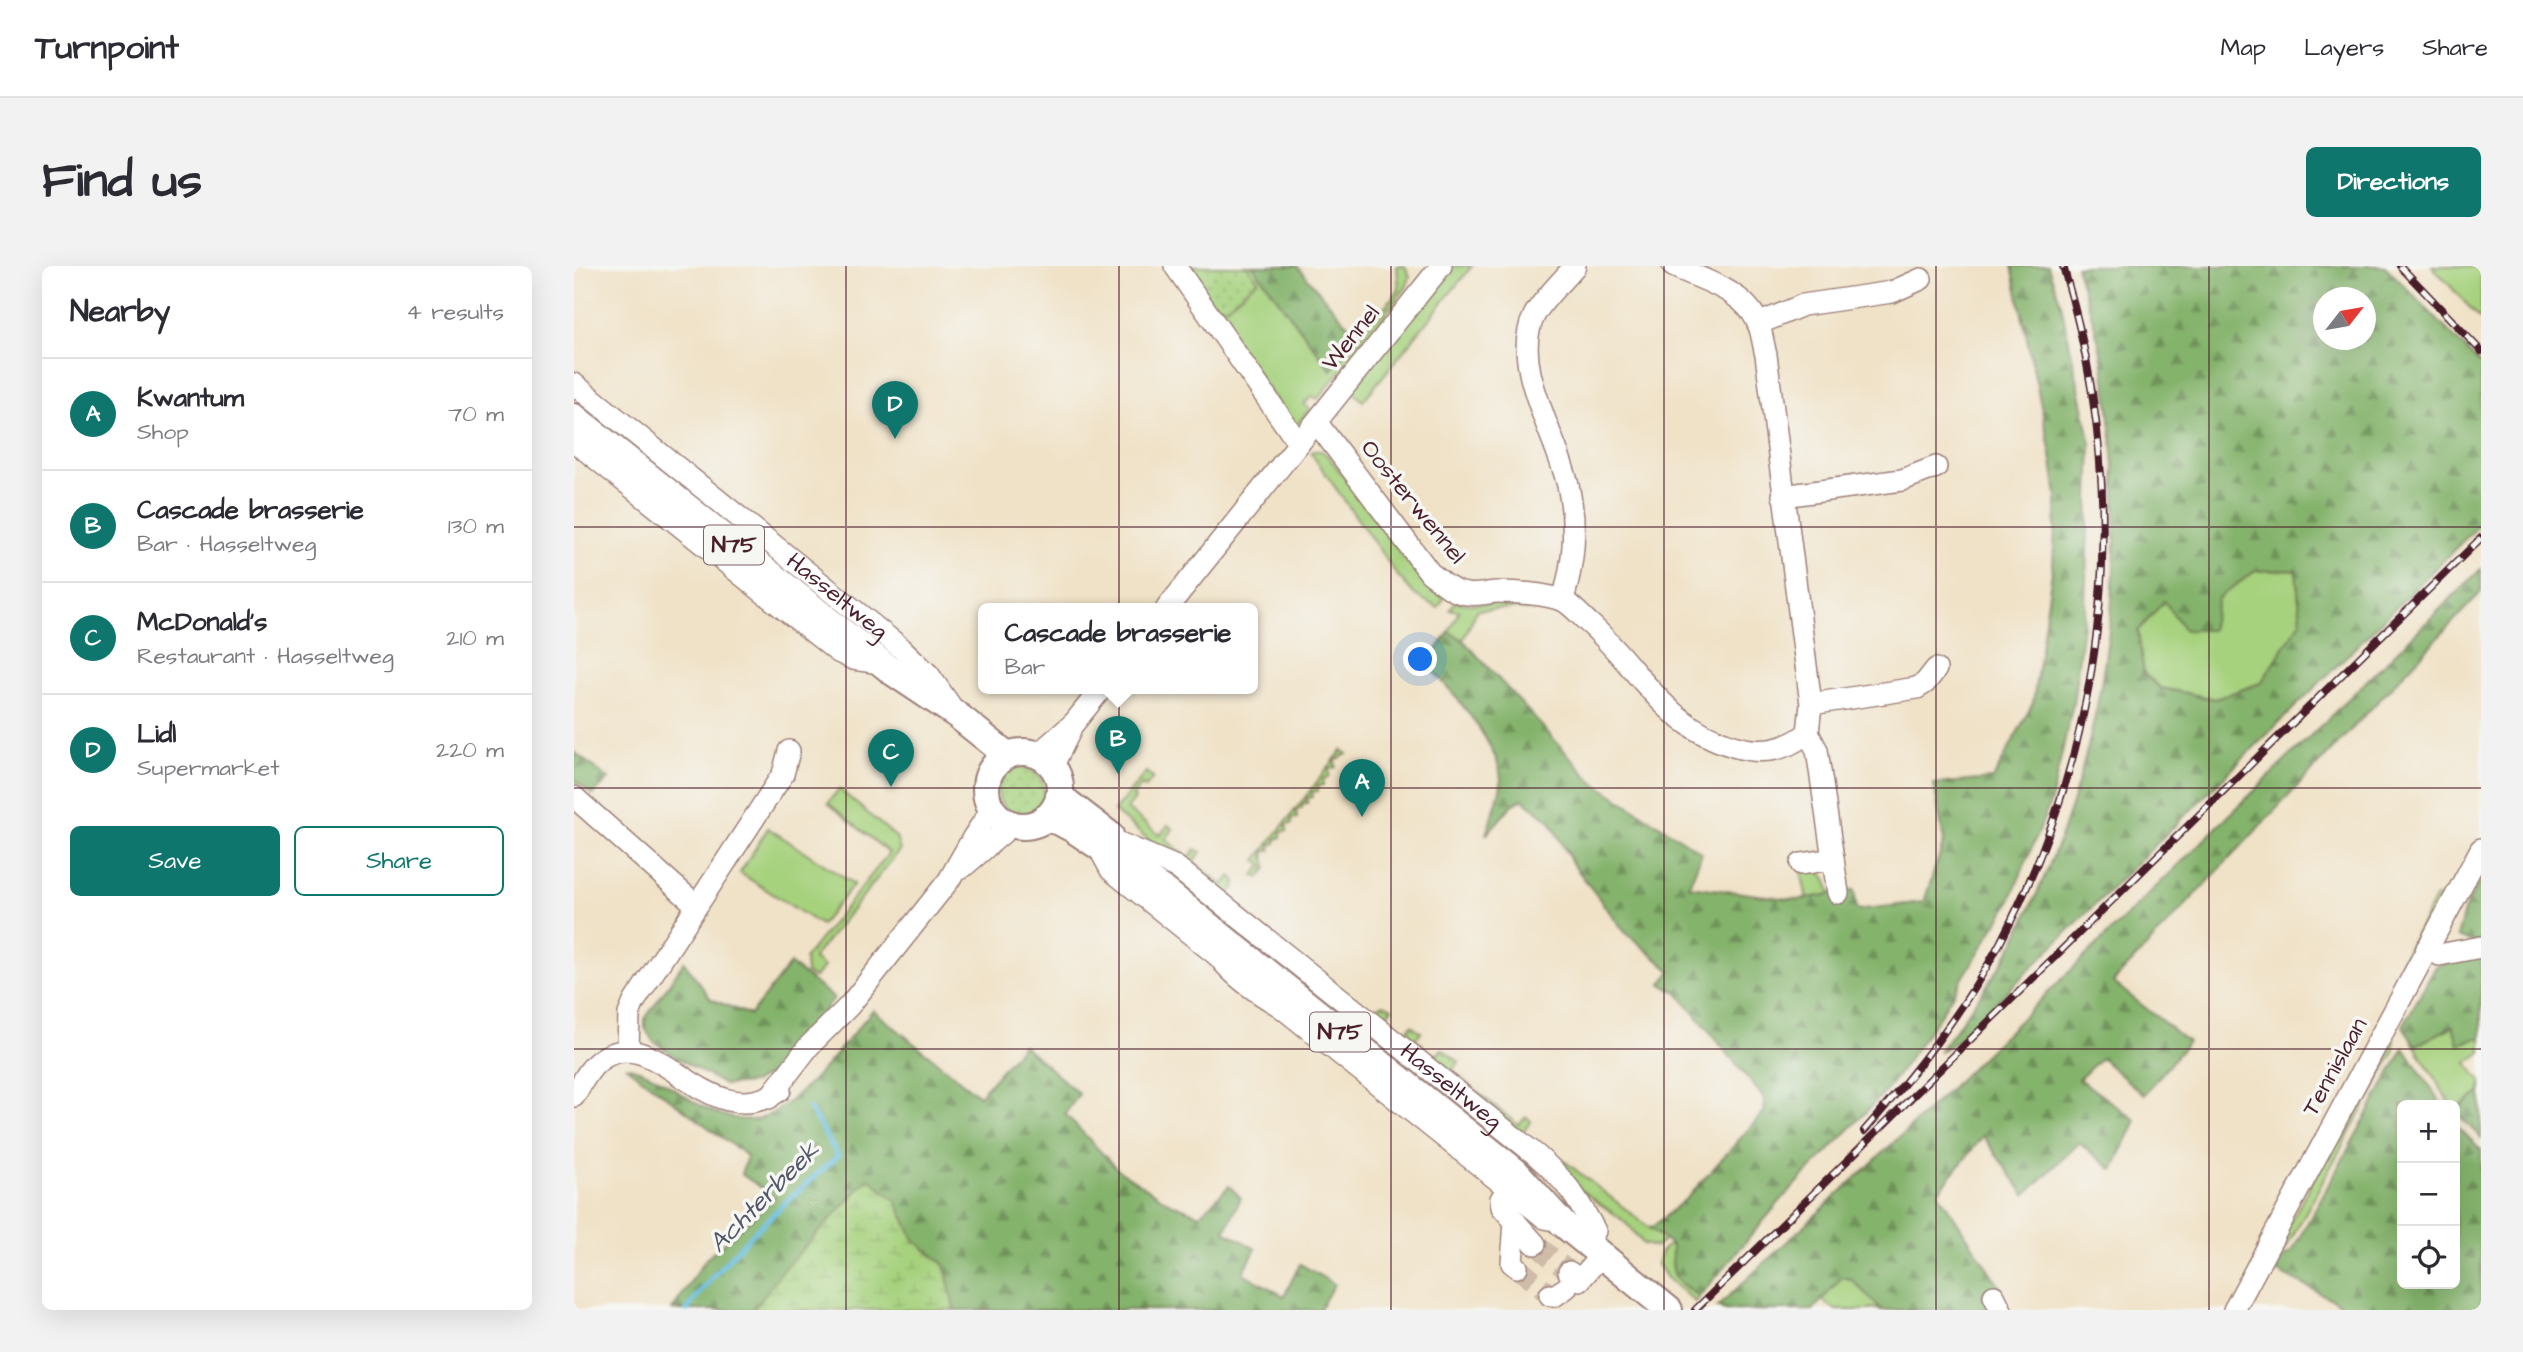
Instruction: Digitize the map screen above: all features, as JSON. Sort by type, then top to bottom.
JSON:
[{"type":"main road","name":"Hasseltweg","points":[[574,417],[887,668],[957,715],[1007,755]]},
{"type":"main road","name":"Hasseltweg","points":[[887,668],[966,741],[989,774]]},
{"type":"main road","points":[[1017,752],[1044,761],[1057,776],[1059,796],[1056,805],[1044,819],[1034,824],[1002,817],[987,798],[989,774],[999,760],[1007,755],[1017,752]]},
{"type":"main road","name":"Hasseltweg","points":[[1059,796],[1107,843],[1562,1223],[1598,1243],[1687,1310]]},
{"type":"main road","name":"Hasseltweg","points":[[1044,819],[1066,825],[1107,843]]},
{"type":"main road","name":"Hasseltweg","points":[[1512,1181],[1537,1183],[1669,1310]]},
{"type":"street","points":[[1175,266],[1300,442]]},
{"type":"street","points":[[1575,266],[1534,316],[1526,351],[1531,382],[1569,488],[1575,531],[1571,572],[1563,600],[1598,632],[1669,711],[1690,728],[1717,742],[1744,750],[1769,751],[1791,746],[1808,733]]},
{"type":"street","points":[[1673,266],[1737,296],[1749,308],[1758,324],[1766,355],[1811,704],[1808,733],[1817,750],[1838,893]]},
{"type":"street","name":"Wennel","points":[[1171,603],[1317,423],[1432,270]]},
{"type":"street","points":[[1758,324],[1803,305],[1892,292],[1921,279]]},
{"type":"street","name":"Hasseltweg","points":[[574,384],[916,661],[957,715]]},
{"type":"street","name":"Oosterwennel","points":[[1317,423],[1430,573],[1449,588],[1466,594],[1516,593],[1563,600]]},
{"type":"street","name":"Hasseltweg","points":[[574,441],[838,652],[887,668]]},
{"type":"street","points":[[1783,496],[1902,480],[1936,467]]},
{"type":"street","points":[[1811,704],[1917,688],[1925,683],[1936,669]]},
{"type":"street","points":[[1044,761],[1097,694]]},
{"type":"street","points":[[628,1051],[629,1014],[634,1002],[783,774],[789,751]]},
{"type":"street","points":[[574,797],[696,905]]},
{"type":"street","points":[[574,1096],[598,1061],[612,1054],[628,1051],[643,1054],[665,1065],[715,1098],[743,1104],[769,1098],[798,1078],[820,1054],[838,1029],[849,1006],[949,880],[974,836],[1002,817]]},
{"type":"street","name":"Hasseltweg","points":[[1512,1181],[1229,970],[1218,956],[1111,870],[1107,843],[1176,867],[1535,1154],[1572,1189],[1598,1243]]},
{"type":"street","name":"Tennislaan","points":[[2234,1310],[2481,849]]},
{"type":"street","points":[[1801,864],[1833,859]]},
{"type":"street","points":[[2427,947],[2439,955],[2481,947]]},
{"type":"street","points":[[1512,1181],[1501,1199],[1502,1207],[1515,1221],[1526,1255],[1513,1263],[1515,1221]]},
{"type":"street","points":[[1565,1284],[1598,1243]]},
{"type":"green space","points":[[1180,266],[1196,266],[1191,273],[1258,280],[1247,266],[1253,266],[1331,370],[1399,290],[1397,266],[1405,266],[1410,277],[1406,288],[1318,399],[1312,396],[1304,404],[1310,409],[1295,427]]},
{"type":"green space","points":[[1196,266],[1247,266],[1258,280],[1226,307],[1213,305],[1191,273]]},
{"type":"green space","points":[[1253,266],[1297,266],[1359,338],[1331,370]]},
{"type":"green space","points":[[1447,266],[1472,266],[1363,401],[1352,391]]},
{"type":"green space","points":[[2012,266],[2048,266],[2061,304],[2091,444],[2085,608],[2073,704],[2051,801],[2008,905],[1938,1018],[1887,1090],[1782,1199],[1699,1297],[1676,1277],[1672,1265],[1672,1246],[1650,1229],[1687,1198],[1765,1111],[1764,1098],[1678,993],[1661,984],[1671,971],[1624,931],[1572,863],[1550,821],[1523,799],[1512,805],[1486,835],[1501,788],[1499,768],[1493,752],[1473,719],[1427,664],[1449,632],[1463,640],[1593,782],[1702,853],[1689,886],[1797,900],[1854,890],[1857,910],[1924,902],[1944,841],[1934,784],[1993,779],[2033,703],[2053,565],[2057,496],[2051,454]]},
{"type":"green space","points":[[2076,266],[2385,266],[2481,365],[2481,523],[1957,1041],[1939,1052],[2016,940],[2061,836],[2082,770],[2098,703],[2114,565],[2115,496],[2111,426],[2102,358]],"holes":[[[2296,570],[2301,621],[2261,683],[2215,699],[2161,688],[2144,674],[2138,631],[2164,601],[2185,630],[2211,630],[2218,598],[2255,571]]]},
{"type":"green space","points":[[2432,266],[2481,266],[2481,320]]},
{"type":"green space","points":[[1322,451],[1329,457],[1409,564],[1430,588],[1444,598],[1438,608],[1415,595],[1397,575],[1311,453]]},
{"type":"green space","points":[[2481,569],[2481,592],[2113,982],[2188,1042],[2144,1095],[2101,1058],[2079,1079],[2136,1120],[2113,1170],[2079,1143],[2025,1195],[1983,1136],[1938,1192],[2000,1287],[1982,1295],[1990,1310],[1882,1310],[1851,1279],[1842,1277],[1813,1310],[1726,1310],[1717,1307],[1919,1119]]},
{"type":"green space","points":[[2296,570],[2301,621],[2261,683],[2215,699],[2161,688],[2144,674],[2137,631],[2164,601],[2218,598],[2255,571]]},
{"type":"green space","points":[[1455,602],[1517,604],[1526,605],[1528,610],[1477,610],[1463,640],[1449,632],[1459,611],[1450,609]]},
{"type":"green space","points":[[1342,750],[1347,754],[1335,761],[1336,767],[1329,769],[1329,777],[1323,779],[1323,785],[1318,786],[1318,791],[1312,792],[1312,797],[1307,798],[1308,803],[1302,804],[1302,809],[1296,810],[1297,818],[1291,819],[1292,824],[1286,825],[1287,831],[1281,832],[1276,843],[1270,845],[1271,850],[1264,852],[1267,868],[1259,878],[1254,875],[1263,865],[1256,860]]},
{"type":"green space","points":[[574,752],[609,779],[593,795],[574,780]]},
{"type":"green space","points":[[1021,768],[1038,774],[1044,791],[1038,808],[1021,814],[1004,808],[998,791],[1004,774]]},
{"type":"green space","points":[[1146,772],[1153,778],[1145,788],[1142,785],[1127,809],[1160,835],[1168,825],[1173,829],[1166,839],[1188,858],[1196,849],[1201,852],[1194,862],[1223,885],[1231,876],[1236,881],[1235,888],[1226,895],[1164,858],[1156,846],[1114,811]]},
{"type":"green space","points":[[839,789],[896,837],[900,850],[813,958],[824,967],[814,978],[806,973],[805,958],[889,853],[828,803]]},
{"type":"green space","points":[[768,828],[854,884],[821,925],[740,873]]},
{"type":"green space","points":[[1814,870],[1824,876],[1831,894],[1807,899],[1801,871]]},
{"type":"green space","points":[[2481,879],[2481,941],[2473,943],[2457,937],[2465,908]]},
{"type":"green space","points":[[2436,897],[2442,901],[2407,967],[2400,963]]},
{"type":"green space","points":[[2481,953],[2481,1037],[2458,1044],[2453,1026],[2415,1046],[2403,1026],[2436,966]]},
{"type":"green space","points":[[684,962],[711,999],[750,1015],[790,964],[834,998],[776,1071],[753,1083],[725,1085],[653,1041],[645,1028],[645,1019]]},
{"type":"green space","points":[[1384,1004],[1392,1008],[1384,1018],[1404,1034],[1412,1025],[1421,1032],[1415,1039],[1434,1058],[1442,1049],[1459,1062],[1452,1071],[1518,1125],[1526,1117],[1531,1121],[1519,1137],[1369,1015]]},
{"type":"green space","points":[[873,1010],[979,1096],[1023,1045],[1079,1094],[1065,1114],[1117,1169],[1168,1202],[1200,1215],[1229,1186],[1241,1198],[1225,1231],[1256,1249],[1243,1273],[1284,1296],[1300,1264],[1334,1284],[1319,1310],[954,1310],[945,1265],[914,1240],[896,1201],[753,1310],[672,1310],[706,1259],[775,1197],[741,1174],[747,1156],[625,1066],[658,1078],[711,1111],[734,1118],[756,1120],[778,1110],[808,1085]]},
{"type":"green space","points":[[2454,1025],[2458,1044],[2481,1037],[2481,1052],[2467,1063],[2481,1081],[2481,1092],[2460,1106],[2460,1100],[2448,1100],[2415,1046]]},
{"type":"green space","points":[[2394,1030],[2394,1052],[2286,1248],[2269,1261]]},
{"type":"green space","points":[[2404,1048],[2439,1100],[2397,1100],[2397,1289],[2460,1289],[2460,1129],[2481,1150],[2481,1310],[2353,1310],[2274,1270],[2276,1262],[2292,1251]]},
{"type":"green space","points":[[2481,1092],[2481,1138],[2460,1116],[2460,1107]]},
{"type":"green space","points":[[1557,1159],[1563,1160],[1665,1240],[1656,1247],[1643,1244],[1624,1222],[1565,1176]]},
{"type":"green space","points":[[869,1178],[896,1201],[914,1240],[945,1266],[954,1310],[753,1310],[783,1270]]},
{"type":"green space","points":[[1669,1244],[1672,1246],[1672,1265],[1676,1277],[1699,1297],[1695,1302],[1668,1279],[1657,1263],[1661,1252]]},
{"type":"green space","points":[[1841,1277],[1851,1279],[1882,1310],[1836,1310],[1822,1300]]},
{"type":"waterway","name":"Achterbeek","points":[[687,1310],[739,1248],[838,1156],[809,1108]]},
{"type":"tunnel","points":[[1535,1244],[1569,1272]]},
{"type":"tunnel","points":[[1517,1267],[1550,1295]]},
{"type":"railway","points":[[1864,1131],[1938,1041],[1971,993],[2000,943],[2037,862],[2066,780],[2087,696],[2099,611],[2103,525],[2098,438],[2085,352],[2063,266]]},
{"type":"railway","points":[[2400,266],[2481,351]]},
{"type":"railway","points":[[1695,1310],[2481,538]]},
{"type":"place","name":"Lidl","points":[[895,439]]},
{"type":"place","name":"Cascade brasserie","points":[[1118,774]]},
{"type":"place","name":"McDonald's","points":[[891,787]]},
{"type":"place","name":"Kwantum","points":[[1362,817]]}]
